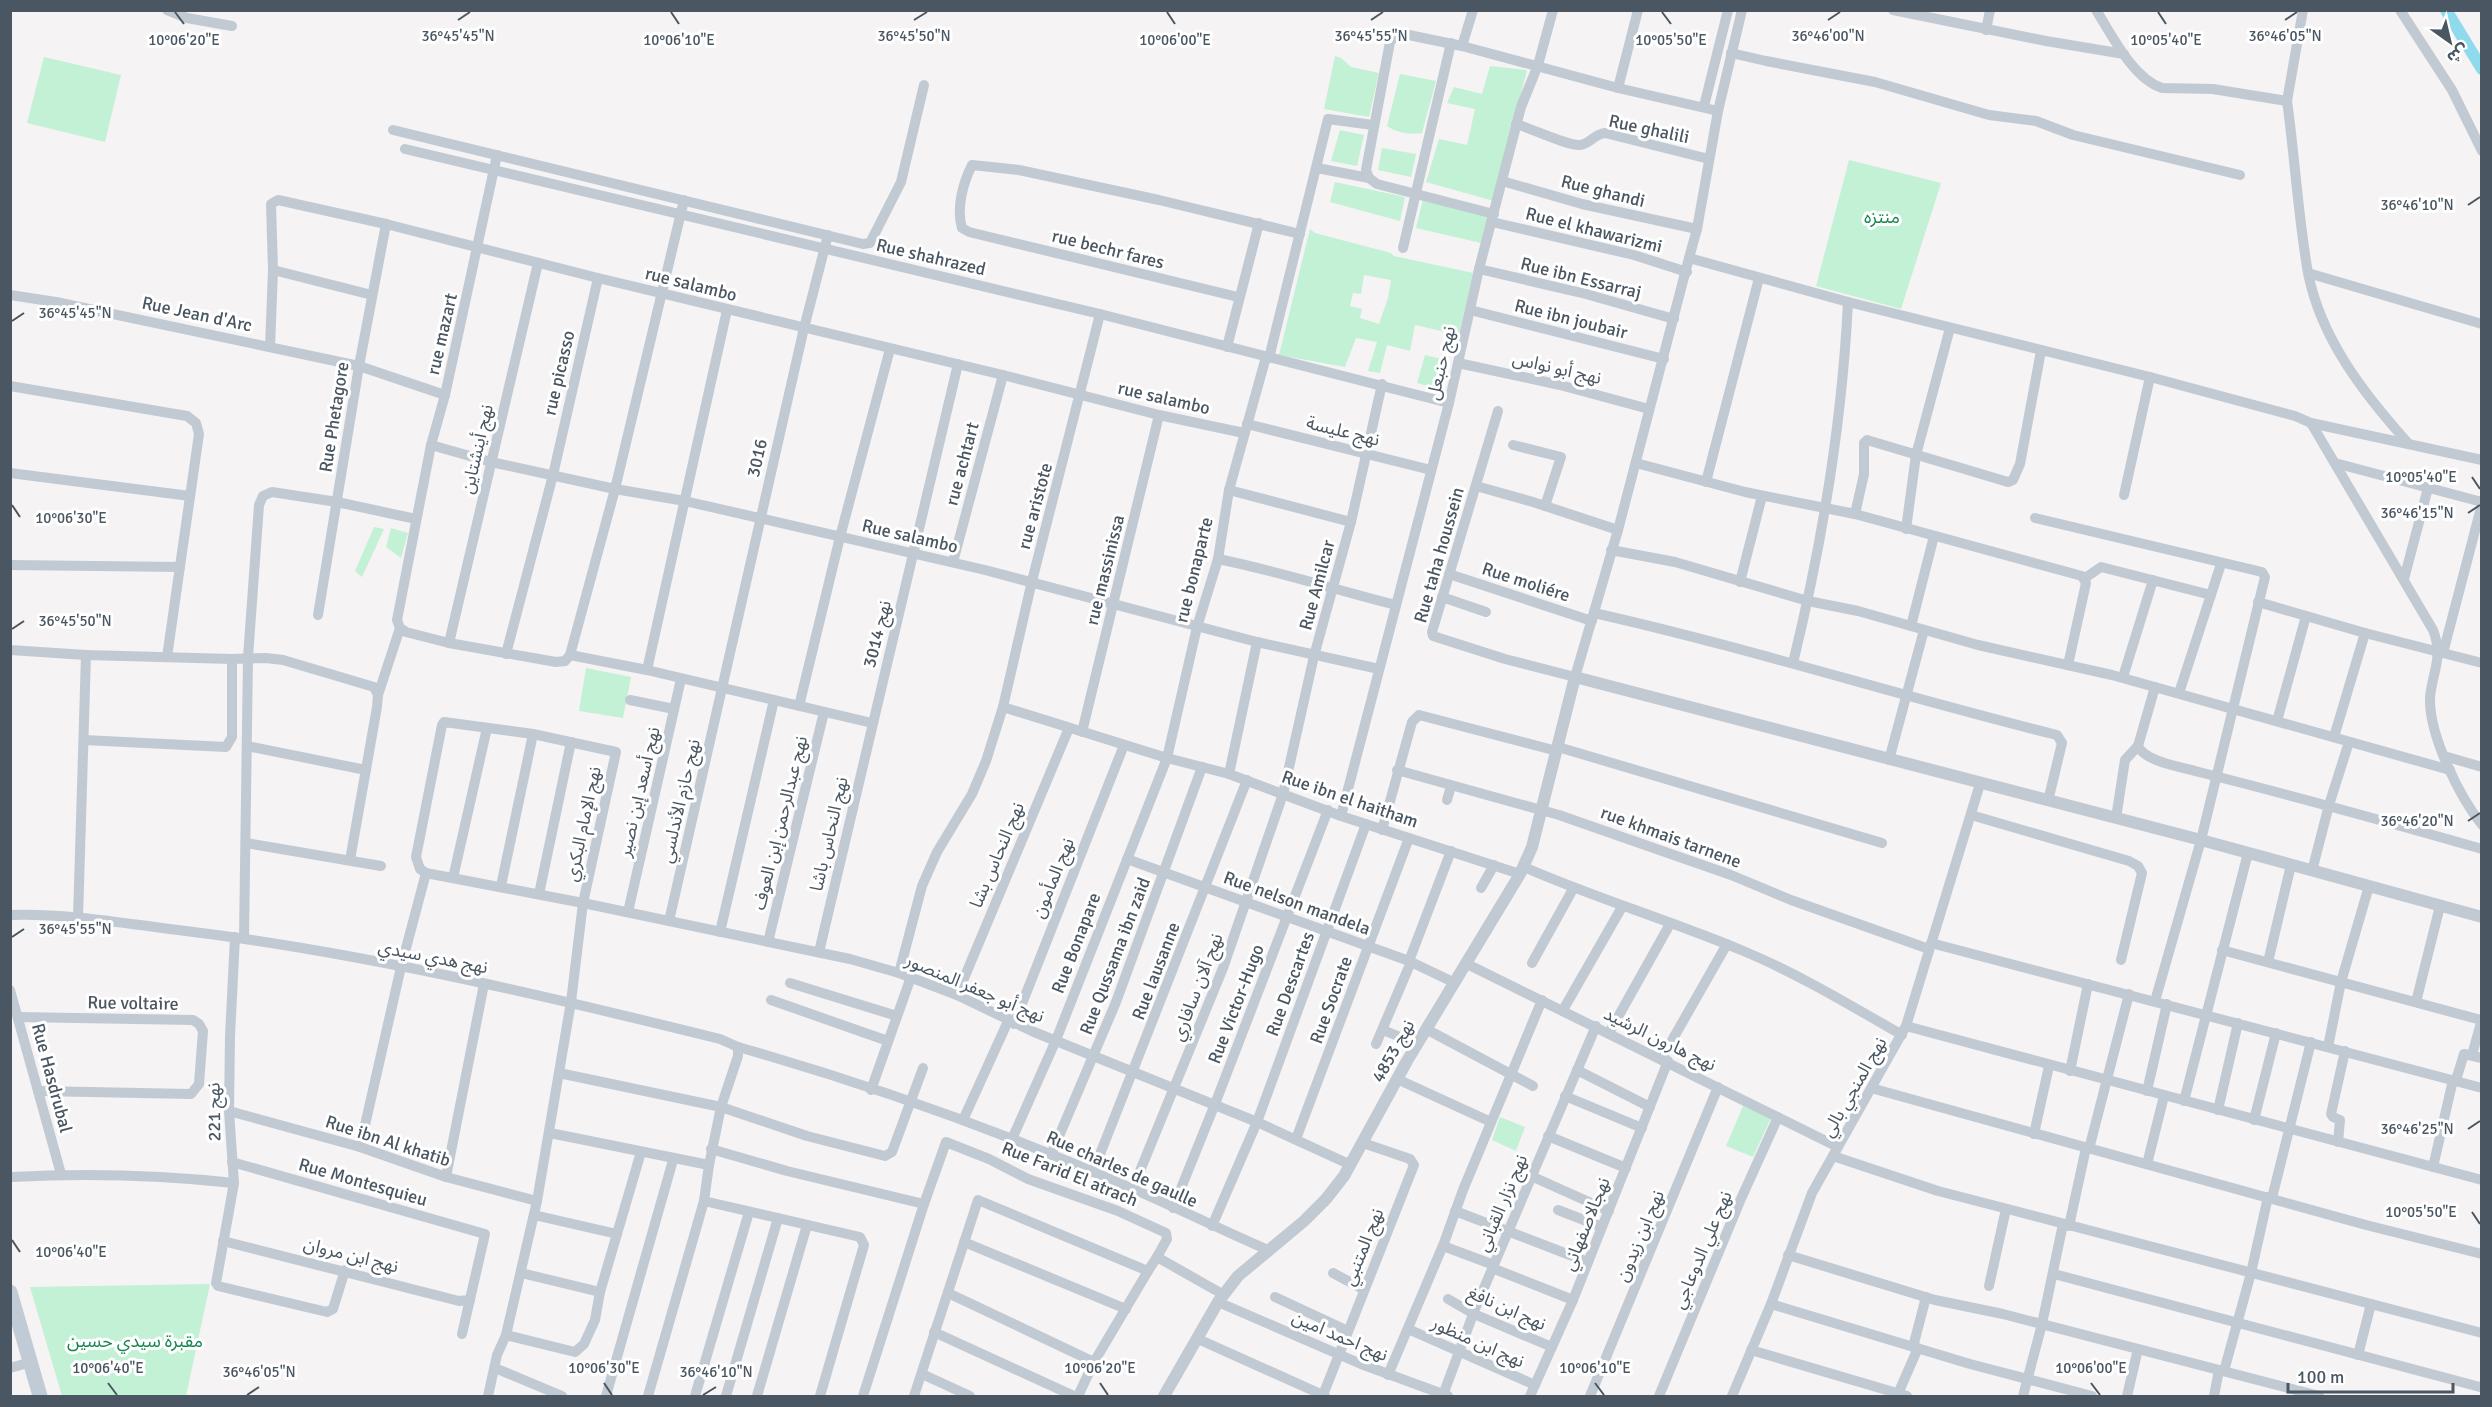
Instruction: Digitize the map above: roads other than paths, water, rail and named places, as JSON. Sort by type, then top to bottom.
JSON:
[{"type":"main road","points":[[10,1292],[40,1396]]},
{"type":"street","points":[[167,10],[188,18],[232,26]]},
{"type":"street","points":[[1462,46],[1473,10]]},
{"type":"street","name":"نهج حنبعل","points":[[1341,816],[1449,403],[1479,269],[1516,124],[1526,89],[1538,65],[1553,10]]},
{"type":"street","points":[[1618,88],[1638,10]]},
{"type":"street","points":[[1704,106],[1728,10]]},
{"type":"street","points":[[1742,10],[1718,111],[1687,272],[1618,530],[1575,677],[2201,840],[2481,917]]},
{"type":"street","points":[[1893,10],[1986,30],[2124,54]]},
{"type":"street","points":[[1986,30],[1990,10]]},
{"type":"street","points":[[2096,10],[2124,54],[2148,82],[2162,88],[2213,89],[2287,101]]},
{"type":"street","points":[[2303,10],[2287,101],[2294,148],[2299,221],[2313,295],[2329,335],[2352,376],[2408,443]]},
{"type":"street","points":[[2400,10],[2452,90],[2481,151]]},
{"type":"street","points":[[1369,178],[1366,170],[1390,42],[1397,34],[1451,43],[1618,88],[1718,111]]},
{"type":"street","points":[[1402,249],[1451,43]]},
{"type":"street","points":[[1731,52],[1766,62],[1875,82],[1989,115],[2037,121],[2073,135],[2103,143],[2240,175]]},
{"type":"street","points":[[393,130],[863,244],[870,243],[875,237],[889,203],[902,182],[924,85]]},
{"type":"street","name":"rue bonaparte","points":[[1167,758],[1197,627],[1218,559],[1229,490],[1245,429],[1268,357],[1329,118],[1374,126]]},
{"type":"street","name":"Rue ghalili","points":[[1516,124],[1576,145],[1587,143],[1596,135],[1605,133],[1709,159]]},
{"type":"street","name":"Rue shahrazed","points":[[405,149],[1100,314],[1382,384],[1449,403]]},
{"type":"street","name":"rue mazart","points":[[350,860],[378,695],[400,628],[397,620],[431,445],[478,248],[497,155]]},
{"type":"street","name":"rue bechr fares","points":[[1239,297],[969,232],[962,228],[959,210],[967,176],[972,165],[1019,170],[1259,223]]},
{"type":"street","name":"Rue el khawarizmi","points":[[1317,168],[1369,178],[1377,184],[1493,218],[1634,255],[1687,272]]},
{"type":"street","name":"Rue ghandi","points":[[1502,181],[1612,212],[1697,229]]},
{"type":"street","name":"rue salambo","points":[[270,347],[273,270],[271,204],[278,200],[386,224],[661,294],[958,364],[1159,415],[1245,429]]},
{"type":"street","points":[[400,628],[406,632],[449,643],[556,662],[565,661],[570,655],[615,489],[684,200]]},
{"type":"street","points":[[1227,347],[1259,223],[1300,234]]},
{"type":"street","name":"Rue Phetagore","points":[[318,615],[359,366],[386,224]]},
{"type":"street","name":"3016","points":[[723,688],[804,328],[828,235]]},
{"type":"street","points":[[1689,258],[1848,303],[2150,377],[2295,416],[2311,423],[2481,460]]},
{"type":"street","name":"نهج أينشتاين","points":[[449,643],[538,263]]},
{"type":"street","name":"Rue ibn Essarraj","points":[[1479,269],[1674,319]]},
{"type":"street","points":[[273,270],[372,295]]},
{"type":"street","points":[[2308,273],[2481,324]]},
{"type":"street","name":"rue picasso","points":[[506,654],[553,475],[598,278]]},
{"type":"street","points":[[1706,482],[1759,278]]},
{"type":"street","name":"Rue Jean d'Arc","points":[[10,295],[56,302],[359,366],[444,395]]},
{"type":"street","points":[[1793,663],[1826,509],[1840,414],[1848,303]]},
{"type":"street","points":[[647,670],[727,310]]},
{"type":"street","name":"Rue ibn joubair","points":[[1470,310],[1664,359]]},
{"type":"street","name":"rue aristote","points":[[899,973],[922,886],[937,852],[972,794],[986,761],[1003,707],[1032,581],[1081,396],[1100,314]]},
{"type":"street","points":[[1906,529],[1916,455],[1950,328]]},
{"type":"street","points":[[799,706],[840,537],[890,349]]},
{"type":"street","points":[[1855,514],[1864,474],[1865,441],[2008,482],[2013,480],[2016,477],[2025,442],[2041,351]]},
{"type":"street","name":"نهج أبو نواس","points":[[1458,363],[1560,385],[1649,409]]},
{"type":"street","name":"نهج 3014","points":[[872,723],[915,553],[958,364]]},
{"type":"street","name":"rue achtart","points":[[952,562],[1003,375]]},
{"type":"street","points":[[2124,495],[2150,377]]},
{"type":"street","name":"Rue Amilcar","points":[[1283,794],[1314,656],[1368,453],[1382,384]]},
{"type":"street","points":[[10,386],[193,418],[199,434],[167,657]]},
{"type":"street","name":"Rue taha houssein","points":[[1498,411],[1432,632],[1436,638],[1575,677]]},
{"type":"street","name":"rue massinissa","points":[[1082,732],[1159,415]]},
{"type":"street","points":[[2311,423],[2433,630],[2441,653]]},
{"type":"street","name":"نهج عليسة","points":[[1245,429],[1368,453],[1431,470]]},
{"type":"street","name":"Rue salambo","points":[[431,445],[491,462],[615,489],[685,501],[915,553],[1032,581],[1197,627],[1314,656],[1379,669]]},
{"type":"street","points":[[1513,445],[1561,457],[1545,506]]},
{"type":"street","points":[[1636,463],[1706,482],[1855,514],[2061,569],[2085,578]]},
{"type":"street","points":[[2335,463],[2481,503],[2430,695],[2444,756],[2463,798],[2481,825]]},
{"type":"street","points":[[10,473],[190,496]]},
{"type":"street","points":[[1476,486],[1618,530]]},
{"type":"street","points":[[2404,579],[2428,488]]},
{"type":"street","points":[[1229,490],[1351,522]]},
{"type":"street","name":"نهج 221","points":[[338,502],[272,492],[263,496],[258,505],[252,624],[248,657],[246,843],[230,1036],[230,1111],[234,1183],[216,1284],[327,1312],[334,1307],[345,1270]]},
{"type":"street","points":[[1740,582],[1762,495]]},
{"type":"street","points":[[338,502],[416,519]]},
{"type":"street","points":[[2035,518],[2264,574],[2201,840],[2155,1001]]},
{"type":"street","points":[[1911,626],[1934,536]]},
{"type":"street","points":[[1611,550],[1675,562],[1808,601],[1858,611],[1978,645],[2123,678],[2450,770]]},
{"type":"street","points":[[1218,559],[1273,570],[1333,589],[1396,605]]},
{"type":"street","points":[[2179,693],[2221,564]]},
{"type":"street","points":[[10,565],[180,567]]},
{"type":"street","points":[[2085,578],[2101,567],[2211,595]]},
{"type":"street","name":"Rue moliére","points":[[1449,574],[1593,617],[1793,663],[1983,717],[2057,735],[2062,743],[2048,801]]},
{"type":"street","points":[[2068,664],[2084,597],[2085,578]]},
{"type":"street","points":[[2123,678],[2153,580]]},
{"type":"street","points":[[1442,597],[1486,612]]},
{"type":"street","points":[[2258,602],[2481,663]]},
{"type":"street","points":[[2277,721],[2306,616]]},
{"type":"street","points":[[1889,760],[1924,630]]},
{"type":"street","points":[[2334,737],[2365,633]]},
{"type":"street","points":[[1229,774],[1257,642]]},
{"type":"street","points":[[10,651],[232,659],[248,657],[283,660],[362,682],[374,687],[378,695]]},
{"type":"street","points":[[78,918],[86,655]]},
{"type":"street","points":[[570,655],[647,670],[872,723]]},
{"type":"street","points":[[84,741],[226,747],[232,737],[232,659]]},
{"type":"street","name":"نهج 4853","points":[[1164,1396],[1221,1299],[1238,1276],[1304,1221],[1326,1199],[1351,1165],[1397,1078],[1522,871],[1542,810],[1575,677]]},
{"type":"street","name":"نهج أسعد إبن نصير","points":[[628,912],[681,679]]},
{"type":"street","points":[[2116,818],[2125,760],[2138,746],[2155,687]]},
{"type":"street","name":"نهج حازم الأندلسي","points":[[669,921],[723,688]]},
{"type":"street","points":[[630,700],[674,709]]},
{"type":"street","points":[[720,932],[774,700]]},
{"type":"street","name":"Rue ibn el haitham","points":[[1003,707],[1167,758],[1229,774],[1382,830],[1494,865],[1522,871],[1727,944],[1904,1030],[2049,1065],[2481,1180]]},
{"type":"street","name":"نهج عبدالرحمن إبن العوف","points":[[768,942],[824,712]]},
{"type":"street","points":[[1382,830],[1412,722],[1419,715],[1557,749],[1882,843]]},
{"type":"street","points":[[360,1147],[401,967],[426,873],[420,869],[416,856],[442,725],[449,722],[571,742],[539,894]]},
{"type":"street","name":"نهج النحاس باشا","points":[[819,952],[872,723]]},
{"type":"street","points":[[453,878],[487,728]]},
{"type":"street","name":"نهج النحاس بشا","points":[[957,995],[1069,728]]},
{"type":"street","points":[[501,886],[533,734]]},
{"type":"street","name":"نهج الإمام البكري","points":[[488,1396],[497,1355],[506,1335],[537,1202],[571,1002],[583,903],[616,752],[571,742]]},
{"type":"street","points":[[2312,871],[2329,805],[2349,742]]},
{"type":"street","name":"نهج المأمون","points":[[963,1120],[1012,1021],[1124,745]]},
{"type":"street","points":[[247,746],[366,770]]},
{"type":"street","points":[[2138,746],[2147,756],[2481,849]]},
{"type":"street","points":[[2444,756],[2481,767]]},
{"type":"street","name":"Rue Bonapare","points":[[1012,1139],[1056,1041],[1167,758]]},
{"type":"street","name":"Rue Qussama ibn zaid","points":[[1051,1155],[1094,1056],[1202,767]]},
{"type":"street","name":"rue khmais tarnene","points":[[1397,770],[1542,810],[1731,875],[1791,900],[1930,946],[2168,1004],[2481,1088]]},
{"type":"street","name":"Rue lausanne","points":[[1093,1172],[1247,780]]},
{"type":"street","name":"نهج المنجي بالي","points":[[1732,1396],[1771,1304],[1812,1193],[1904,1030],[1980,784]]},
{"type":"street","points":[[1447,800],[1451,786]]},
{"type":"street","name":"نهج آلان سافاري","points":[[1133,1188],[1175,1087],[1246,902],[1283,794]]},
{"type":"street","name":"Rue Victor-Hugo","points":[[1173,1208],[1328,810]]},
{"type":"street","points":[[1971,815],[2129,861],[2138,866],[2142,873],[2121,960]]},
{"type":"street","name":"Rue Descartes","points":[[1212,1226],[1257,1122],[1366,824]]},
{"type":"street","name":"Rue Socrate","points":[[1296,1139],[1409,838]]},
{"type":"street","points":[[246,843],[381,866]]},
{"type":"street","points":[[1376,1044],[1410,962],[1451,851]]},
{"type":"street","points":[[2184,1101],[2248,853]]},
{"type":"street","name":"Rue nelson mandela","points":[[1127,859],[1368,946],[1453,982]]},
{"type":"street","points":[[1481,888],[1494,865]]},
{"type":"street","points":[[2268,962],[2290,865]]},
{"type":"street","name":"نهج أبو جعفر المنصور","points":[[426,873],[501,886],[850,958],[899,973],[957,995],[1056,1041],[1175,1087],[1351,1165]]},
{"type":"street","points":[[2328,1047],[2341,982],[2368,886]]},
{"type":"street","points":[[1532,963],[1573,889]]},
{"type":"street","points":[[2416,1002],[2440,906]]},
{"type":"street","points":[[1563,1010],[1622,907]]},
{"type":"street","name":"نهج هدي سيدي","points":[[10,915],[78,918],[239,937],[401,967],[571,1002],[720,1040],[806,1066],[871,1090]]},
{"type":"street","points":[[1609,1033],[1670,924]]},
{"type":"street","name":"نهجالاصفهاني","points":[[1530,1396],[1573,1300],[1609,1211],[1650,1107],[1665,1060],[1694,998],[1727,944]]},
{"type":"street","points":[[2222,950],[2481,1019],[2477,1056],[2466,1053],[2463,1055],[2454,1080],[2433,1167]]},
{"type":"street","name":"نهج هارون الرشيد","points":[[1465,963],[1778,1117],[1836,1151],[1916,1184],[2481,1333]]},
{"type":"street","points":[[871,1090],[911,977]]},
{"type":"street","points":[[790,983],[897,1016]]},
{"type":"street","points":[[446,1177],[484,984]]},
{"type":"street","points":[[2070,1071],[2088,984]]},
{"type":"street","name":"Rue Hasdrubal","points":[[10,990],[61,1174]]},
{"type":"street","points":[[2023,1396],[2066,1225],[2108,1081],[2128,994]]},
{"type":"street","points":[[771,1000],[888,1041]]},
{"type":"street","points":[[1388,1375],[1443,1246],[1542,1000]]},
{"type":"street","points":[[2147,1091],[2168,1004]]},
{"type":"street","name":"Rue voltaire","points":[[18,1017],[192,1020],[199,1024],[203,1031],[199,1084],[191,1094],[38,1091]]},
{"type":"street","points":[[2218,1110],[2238,1023]]},
{"type":"street","name":"نهج نزار القباني","points":[[1446,1396],[1460,1351],[1493,1267],[1596,1026]]},
{"type":"street","points":[[1426,1029],[1533,1086]]},
{"type":"street","points":[[1383,1030],[1417,1044]]},
{"type":"street","points":[[2254,1120],[2276,1033]]},
{"type":"street","points":[[2214,1396],[2251,1273],[2311,1042]]},
{"type":"street","points":[[648,1396],[704,1201],[711,1149],[721,1107],[738,1056],[738,1047]]},
{"type":"street","points":[[2338,1142],[2340,1120],[2332,1117],[2331,1113],[2345,1051]]},
{"type":"street","points":[[2034,1134],[2049,1065]]},
{"type":"street","points":[[559,1073],[721,1107],[807,1136],[885,1156],[892,1152],[923,1068]]},
{"type":"street","points":[[1577,1070],[1650,1107]]},
{"type":"street","points":[[1397,1078],[1491,1122]]},
{"type":"street","name":"نهج ابن زيدون","points":[[1590,1396],[1718,1087]]},
{"type":"street","points":[[1872,1088],[2366,1225],[2481,1254]]},
{"type":"street","name":"Rue charles de gaulle","points":[[871,1090],[910,1101],[1012,1139],[1133,1188],[1268,1250]]},
{"type":"street","points":[[1565,1096],[1642,1128]]},
{"type":"street","points":[[2147,1164],[2164,1096]]},
{"type":"street","name":"Rue ibn Al khatib","points":[[230,1111],[360,1147],[446,1177],[537,1202]]},
{"type":"street","name":"نهج علي الدوعاجي","points":[[1659,1396],[1740,1201],[1778,1117]]},
{"type":"street","points":[[550,1133],[673,1160],[709,1165]]},
{"type":"street","points":[[1548,1136],[1626,1168]]},
{"type":"street","name":"Rue Farid El atrach","points":[[865,1396],[944,1144],[949,1142],[1028,1179],[1118,1211],[1166,1233],[1167,1239],[1158,1257]]},
{"type":"street","name":"نهج المتنبي","points":[[1324,1396],[1363,1289],[1414,1165],[1410,1159],[1363,1143]]},
{"type":"street","points":[[711,1149],[787,1171],[924,1203]]},
{"type":"street","points":[[506,1335],[575,1352],[584,1344],[595,1320],[600,1292],[641,1152]]},
{"type":"street","points":[[606,1396],[673,1160]]},
{"type":"street","name":"Rue Montesquieu","points":[[232,1162],[485,1234],[470,1300]]},
{"type":"street","points":[[11,1176],[61,1174],[166,1176],[234,1183]]},
{"type":"street","points":[[1531,1176],[1609,1211]]},
{"type":"street","points":[[914,1396],[978,1200],[1148,1271]]},
{"type":"street","points":[[704,1201],[860,1238],[864,1245],[820,1396]]},
{"type":"street","points":[[1989,1286],[2006,1209]]},
{"type":"street","points":[[1558,1210],[1602,1227]]},
{"type":"street","points":[[695,1396],[749,1212]]},
{"type":"street","points":[[1455,1212],[1588,1262]]},
{"type":"street","points":[[534,1215],[617,1234]]},
{"type":"street","points":[[726,1396],[778,1218]]},
{"type":"street","points":[[757,1396],[807,1225]]},
{"type":"street","name":"نهج ابن مروان","points":[[223,1241],[345,1270],[459,1301],[470,1300]]},
{"type":"street","points":[[964,1242],[1126,1309]]},
{"type":"street","points":[[1443,1246],[1573,1300]]},
{"type":"street","points":[[1788,1255],[1926,1297],[2042,1324],[2319,1396]]},
{"type":"street","points":[[934,1332],[1076,1396],[1158,1257],[1221,1299]]},
{"type":"street","points":[[520,1273],[600,1292]]},
{"type":"street","points":[[1333,1273],[1363,1289]]},
{"type":"street","points":[[2054,1274],[2480,1388]]},
{"type":"street","points":[[948,1293],[1094,1362]]},
{"type":"street","points":[[1275,1297],[1348,1331]]},
{"type":"street","points":[[1751,1350],[1901,1396],[1916,1348],[1926,1297]]},
{"type":"street","name":"نهج احمد امين","points":[[1221,1299],[1426,1393],[1446,1396]]},
{"type":"street","name":"نهج ابن نافغ","points":[[1448,1299],[1474,1314],[1552,1347]]},
{"type":"street","points":[[462,1334],[470,1300]]},
{"type":"street","points":[[1771,1304],[2075,1394],[2092,1396]]},
{"type":"street","points":[[2358,1355],[2371,1304]]},
{"type":"street","name":"نهج ابن منظور","points":[[1408,1329],[1535,1385]]},
{"type":"street","points":[[1198,1339],[1324,1396]]},
{"type":"street","points":[[2127,1396],[2138,1349]]},
{"type":"street","points":[[10,1368],[31,1362]]},
{"type":"street","points":[[495,1368],[562,1396]]},
{"type":"street","points":[[922,1374],[970,1396]]},
{"type":"waterway","points":[[2446,10],[2482,69]]},
{"type":"park label","name":"منتزه","points":[[1882,217]]},
{"type":"park label","name":"مقبرة سيدي حسين","points":[[135,1341]]}]
